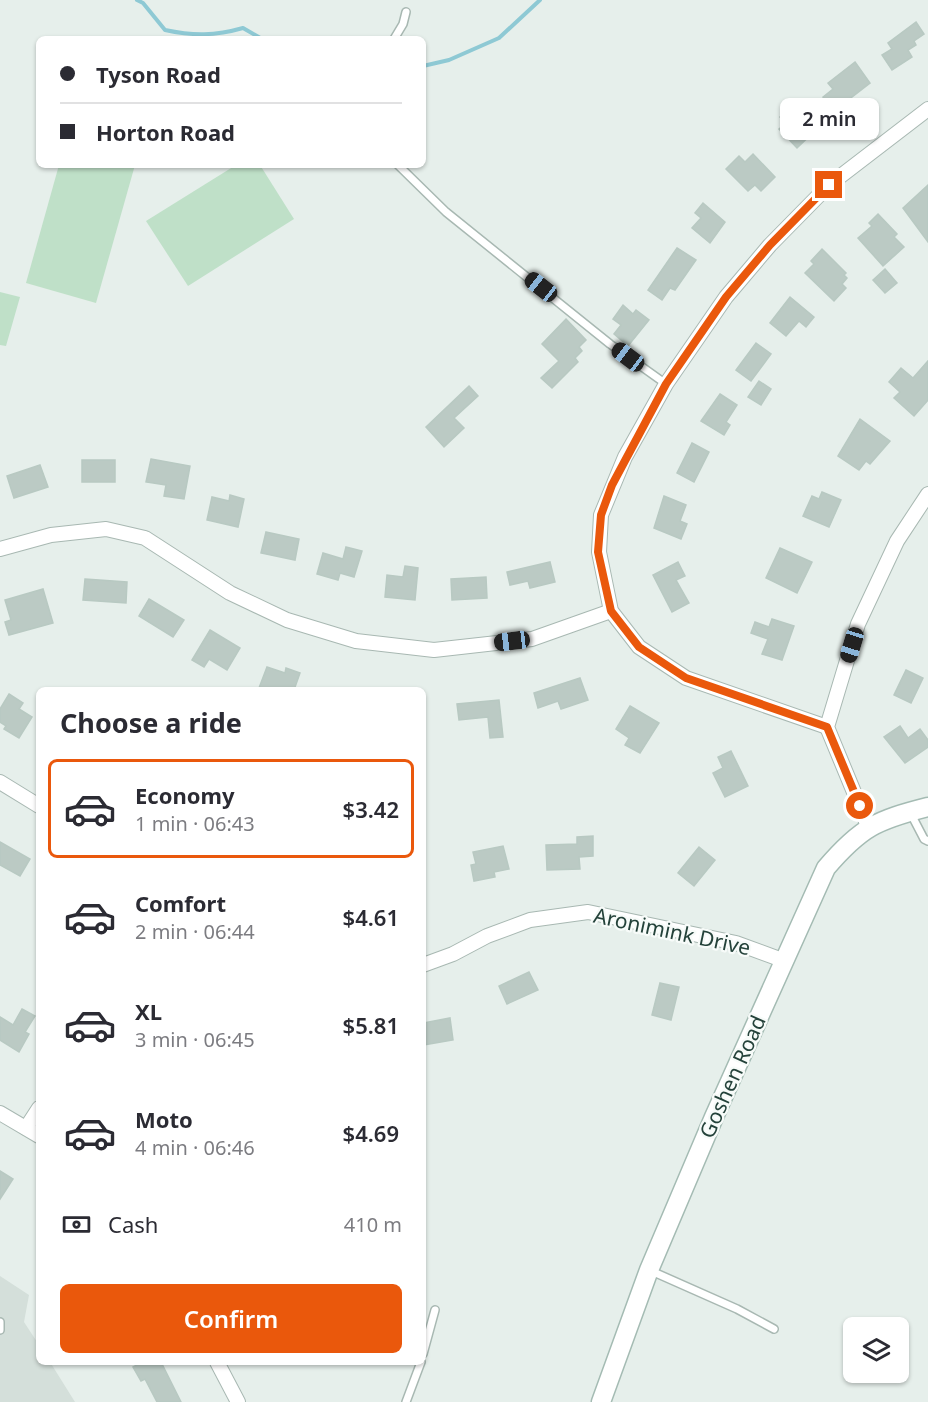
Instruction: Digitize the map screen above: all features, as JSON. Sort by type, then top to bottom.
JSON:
[{"type":"street","points":[[827,727],[686,678],[639,647],[611,611],[598,552],[601,515],[625,457],[666,384],[726,297],[770,245],[829,185],[928,109]]},
{"type":"street","points":[[868,826],[827,727],[858,624],[897,541],[928,494]]},
{"type":"street","points":[[0,549],[51,535],[106,529],[145,538],[230,593],[287,620],[356,641],[434,650],[532,639],[611,611]]},
{"type":"street","points":[[0,782],[36,804]]},
{"type":"street","name":"Goshen Road","points":[[601,1402],[649,1270],[714,1117],[826,868],[846,845],[868,826],[923,808]]},
{"type":"street","name":"Aronimink Drive","points":[[426,964],[453,954],[487,936],[530,920],[588,912],[736,944],[785,961]]},
{"type":"street","points":[[0,1113],[36,1134]]},
{"type":"street","points":[[26,1128],[36,1113]]},
{"type":"street","points":[[219,1365],[238,1402]]},
{"type":"lane","points":[[396,36],[403,24],[406,12]]},
{"type":"lane","points":[[401,168],[446,212],[610,344],[666,384]]},
{"type":"lane","points":[[923,808],[924,839],[928,841]]},
{"type":"lane","points":[[649,1270],[737,1309],[774,1329]]},
{"type":"lane","points":[[426,1343],[435,1310]]},
{"type":"lane","points":[[0,1322],[0,1330]]},
{"type":"lane","points":[[406,1402],[420,1365]]},
{"type":"shaded area","points":[[0,1276],[29,1295],[24,1322],[36,1340],[36,1365],[52,1365],[75,1402],[0,1402]]},
{"type":"green space","points":[[58,168],[134,168],[96,303],[26,283]]},
{"type":"green space","points":[[231,168],[262,168],[294,219],[188,286],[146,221]]},
{"type":"green space","points":[[0,292],[20,297],[6,346],[0,345]]},
{"type":"building","points":[[916,22],[924,34],[914,41],[916,45],[908,50],[912,57],[892,70],[882,55],[892,49],[888,43]]},
{"type":"building","points":[[855,62],[870,83],[834,111],[823,97],[833,89],[828,83]]},
{"type":"building","points":[[790,108],[796,114],[802,109],[819,127],[797,148],[779,129],[786,123],[780,117]]},
{"type":"building","points":[[753,154],[775,177],[761,191],[755,185],[748,191],[726,169],[739,156],[745,162]]},
{"type":"building","points":[[928,185],[928,242],[903,208]]},
{"type":"building","points":[[703,203],[725,222],[710,243],[692,228],[701,218],[695,213]]},
{"type":"building","points":[[878,214],[897,234],[894,237],[904,247],[883,266],[858,238],[872,226],[869,223]]},
{"type":"building","points":[[677,248],[696,260],[675,290],[670,288],[662,300],[648,290]]},
{"type":"building","points":[[822,249],[846,273],[844,275],[847,278],[842,284],[846,288],[834,301],[805,273],[814,264],[811,261]]},
{"type":"building","points":[[885,269],[897,283],[885,293],[873,280]]},
{"type":"building","points":[[790,297],[814,317],[806,327],[799,321],[786,336],[770,323]]},
{"type":"building","points":[[623,305],[633,314],[636,310],[649,320],[628,346],[614,334],[621,325],[613,319]]},
{"type":"building","points":[[566,319],[586,340],[579,347],[582,351],[575,358],[578,362],[552,388],[541,378],[559,361],[542,344]]},
{"type":"building","points":[[756,343],[771,354],[751,381],[736,370]]},
{"type":"building","points":[[928,361],[928,400],[914,416],[894,398],[900,392],[889,382],[901,368],[913,378]]},
{"type":"building","points":[[759,381],[771,389],[761,405],[748,397]]},
{"type":"building","points":[[469,386],[478,396],[454,418],[464,428],[444,447],[426,427]]},
{"type":"building","points":[[720,394],[737,405],[726,422],[730,425],[724,435],[701,421]]},
{"type":"building","points":[[860,419],[890,441],[870,464],[866,461],[859,470],[838,456]]},
{"type":"building","points":[[692,443],[709,452],[694,482],[677,473]]},
{"type":"building","points":[[151,459],[190,466],[184,499],[164,496],[166,485],[146,482]]},
{"type":"building","points":[[82,460],[115,460],[115,482],[82,482]]},
{"type":"building","points":[[40,465],[48,487],[14,498],[7,476]]},
{"type":"building","points":[[822,492],[841,500],[829,527],[803,516],[812,496],[819,499]]},
{"type":"building","points":[[230,495],[244,499],[238,527],[207,520],[212,497],[229,501]]},
{"type":"building","points":[[664,496],[686,505],[680,521],[687,524],[681,539],[654,528]]},
{"type":"building","points":[[266,532],[299,539],[295,560],[261,553]]},
{"type":"building","points":[[346,547],[362,551],[354,577],[340,573],[338,580],[317,574],[323,553],[343,559]]},
{"type":"building","points":[[780,548],[812,562],[797,593],[766,578]]},
{"type":"building","points":[[550,562],[555,582],[530,588],[528,581],[510,585],[507,572]]},
{"type":"building","points":[[678,562],[685,576],[676,580],[689,603],[672,612],[653,575]]},
{"type":"building","points":[[405,566],[418,568],[415,600],[385,597],[387,575],[403,577]]},
{"type":"building","points":[[486,577],[487,598],[452,600],[451,579]]},
{"type":"building","points":[[85,579],[127,582],[126,603],[83,600]]},
{"type":"building","points":[[43,589],[53,623],[9,635],[5,622],[11,620],[5,600]]},
{"type":"building","points":[[149,599],[184,620],[173,637],[139,616]]},
{"type":"building","points":[[772,619],[794,626],[782,660],[762,654],[768,639],[751,633],[755,622],[769,627]]},
{"type":"building","points":[[210,630],[240,648],[227,670],[209,659],[204,667],[192,660]]},
{"type":"building","points":[[267,667],[285,673],[286,668],[300,673],[295,687],[259,687]]},
{"type":"building","points":[[906,670],[923,678],[911,703],[894,695]]},
{"type":"building","points":[[580,678],[588,700],[561,709],[558,701],[538,708],[534,693]]},
{"type":"building","points":[[9,694],[23,703],[19,709],[32,717],[19,738],[4,729],[6,726],[0,722],[0,709]]},
{"type":"building","points":[[499,700],[503,737],[490,738],[488,717],[459,720],[457,704]]},
{"type":"building","points":[[630,706],[659,723],[640,753],[625,745],[629,738],[616,729]]},
{"type":"building","points":[[900,726],[908,738],[920,729],[928,740],[928,747],[905,763],[884,737]]},
{"type":"building","points":[[731,751],[748,786],[725,797],[713,773],[723,768],[718,757]]},
{"type":"building","points":[[593,836],[593,856],[579,857],[580,869],[547,870],[546,845],[577,844],[577,837]]},
{"type":"building","points":[[0,842],[30,859],[20,876],[0,865]]},
{"type":"building","points":[[503,846],[509,869],[494,872],[495,877],[474,881],[471,865],[476,864],[473,852]]},
{"type":"building","points":[[699,847],[715,860],[694,886],[678,873]]},
{"type":"building","points":[[529,972],[538,990],[507,1004],[499,986]]},
{"type":"building","points":[[660,983],[679,987],[671,1020],[652,1015]]},
{"type":"building","points":[[22,1009],[35,1016],[25,1032],[29,1034],[19,1052],[0,1040],[0,1017],[13,1025]]},
{"type":"building","points":[[450,1018],[453,1040],[426,1044],[426,1022]]},
{"type":"building","points":[[0,1171],[13,1179],[0,1199]]},
{"type":"building","points":[[162,1365],[181,1402],[157,1402],[145,1379],[141,1381],[133,1367]]},
{"type":"waterway","points":[[137,0],[143,3],[165,30],[204,34],[223,33],[243,28],[257,36]]},
{"type":"waterway","points":[[426,65],[449,60],[499,38],[540,0]]},
{"type":"route","points":[[829,185],[770,245],[726,297],[666,384],[612,485],[601,515],[598,552],[611,611],[639,647],[686,678],[827,727],[860,806]]}]
